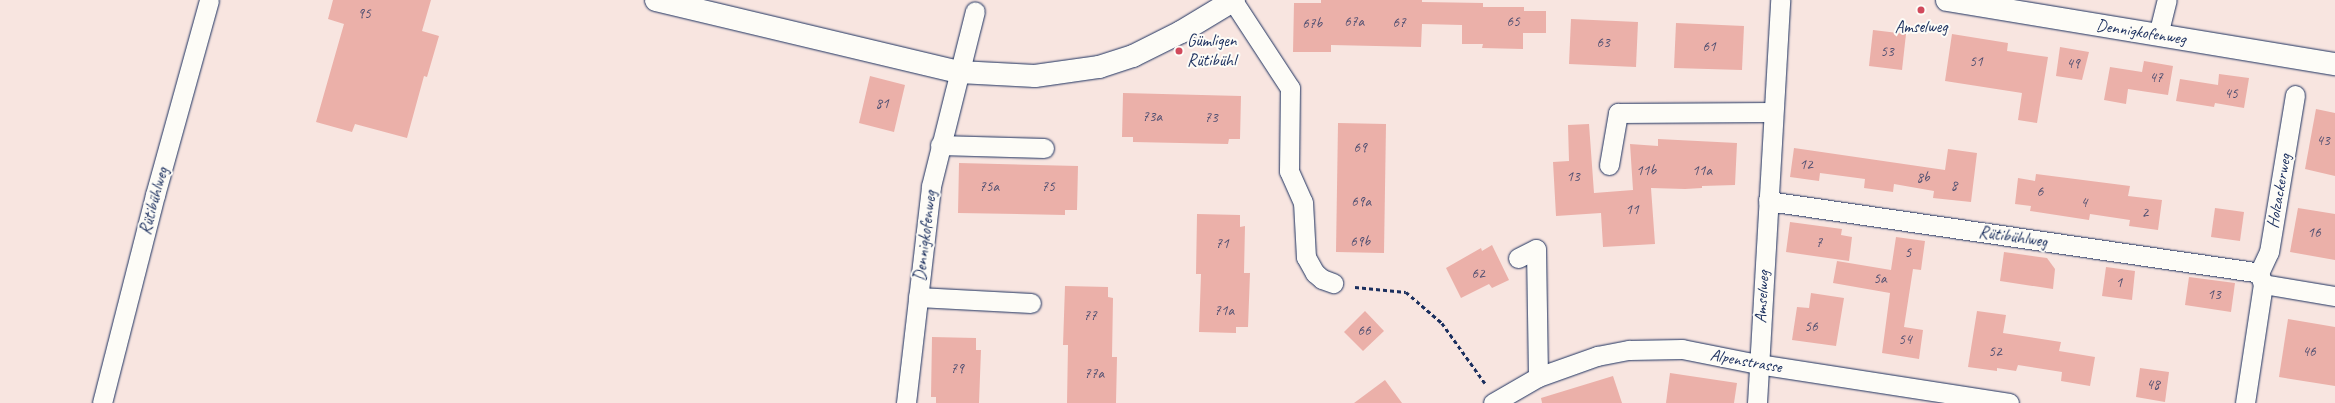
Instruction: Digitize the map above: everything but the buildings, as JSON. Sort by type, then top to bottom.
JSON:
[{"type":"street","name":"Rütibühlweg","points":[[102,403],[155,196],[209,0]]},
{"type":"street","points":[[656,0],[959,72],[1035,76],[1099,67],[1156,45],[1234,0],[1290,88],[1289,171],[1303,202],[1306,257],[1315,273],[1322,279],[1333,283]]},
{"type":"street","name":"Amselweg","points":[[1757,403],[1758,364],[1780,0]]},
{"type":"street","name":"Dennigkofenweg","points":[[1947,0],[2335,64]]},
{"type":"street","points":[[2158,34],[2167,0]]},
{"type":"street","name":"Dennigkofenweg","points":[[906,403],[930,186],[975,11]]},
{"type":"street","name":"Holzackerweg","points":[[2245,403],[2261,278],[2269,252],[2295,95]]},
{"type":"street","points":[[1609,165],[1618,113],[1773,112]]},
{"type":"street","points":[[940,145],[1044,148]]},
{"type":"street","name":"Rütibühlweg","points":[[1768,201],[2261,278]]},
{"type":"street","points":[[1518,258],[1536,249],[1538,377]]},
{"type":"street","points":[[2261,278],[2335,296]]},
{"type":"street","points":[[918,297],[1031,304]]},
{"type":"street","name":"Alpenstrasse","points":[[1495,402],[1538,377],[1597,356],[1629,350],[1682,349],[1758,364],[2009,403]]},
{"type":"path","points":[[1333,283],[1347,287],[1406,292],[1442,323],[1495,402]]},
{"type":"place","name":"Amselweg","points":[[1921,10]]},
{"type":"place","name":"Gümligen Rütibühl","points":[[1179,51]]}]
